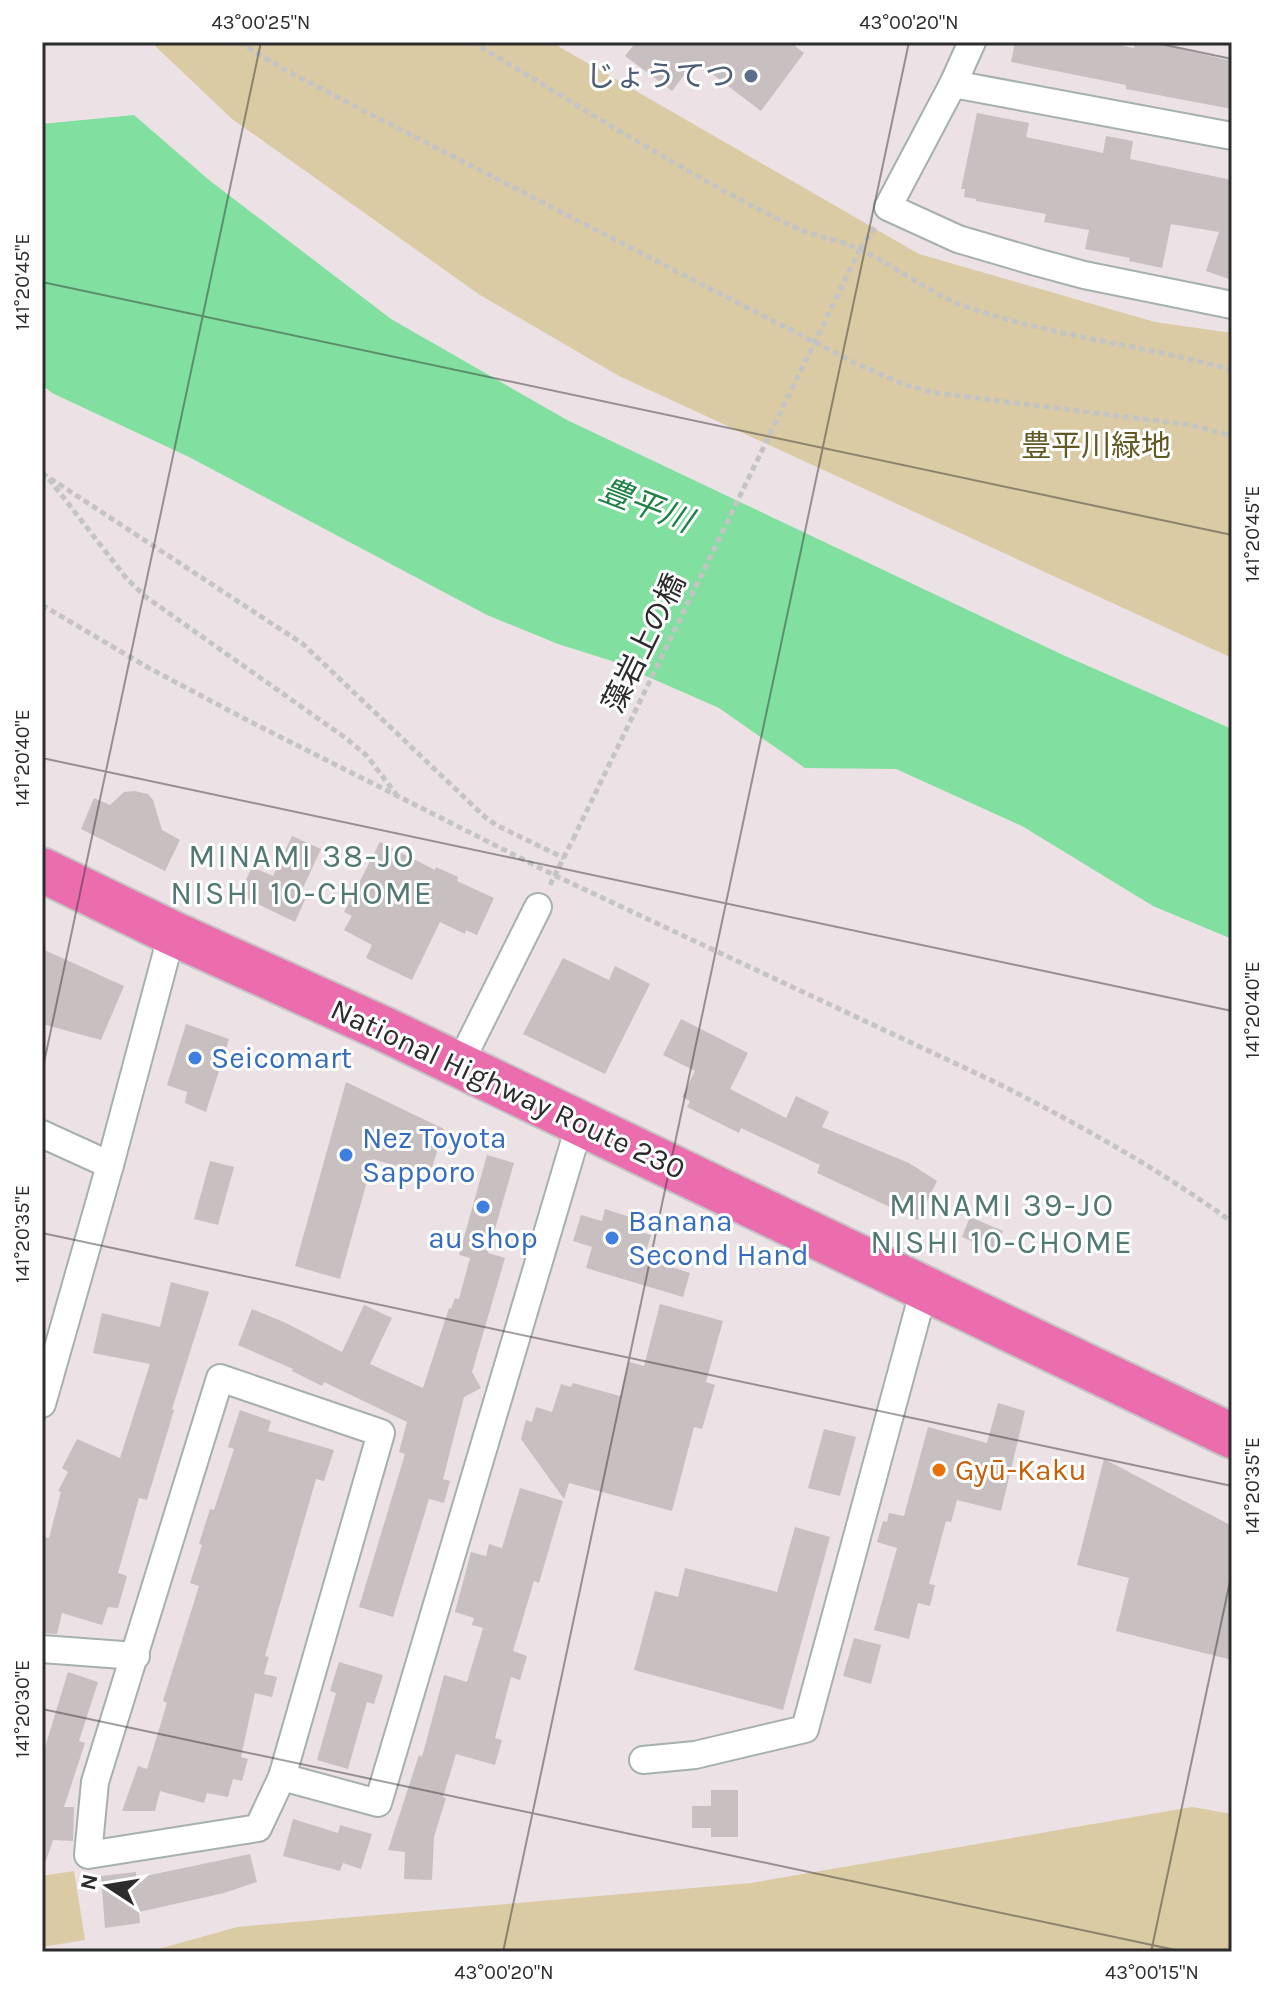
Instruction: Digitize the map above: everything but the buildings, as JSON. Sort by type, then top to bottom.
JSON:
[{"type":"highway","name":"National Highway Route 230","points":[[42,870],[459,1065],[1232,1436]]},
{"type":"street","points":[[972,42],[888,207],[958,239],[1036,262],[1084,275],[1232,305]]},
{"type":"street","points":[[953,84],[1232,136]]},
{"type":"street","points":[[459,1065],[538,907]]},
{"type":"street","points":[[42,1404],[172,933]]},
{"type":"street","points":[[282,1777],[378,1803],[580,1123]]},
{"type":"street","points":[[42,1134],[110,1165]]},
{"type":"street","points":[[643,1760],[695,1755],[805,1729],[924,1289]]},
{"type":"street","points":[[220,1378],[381,1433],[282,1777],[258,1828],[88,1855],[95,1782],[136,1656],[220,1378]]},
{"type":"street","points":[[42,1649],[136,1656]]},
{"type":"path","points":[[239,42],[287,71],[855,363],[905,385],[936,393],[1191,425],[1232,436]]},
{"type":"path","points":[[472,42],[737,198],[813,236],[860,249],[964,305],[1024,325],[1193,359],[1232,370]]},
{"type":"path","name":"藻岩上の橋","points":[[44,474],[303,644],[496,825],[564,858],[860,249]]},
{"type":"path","points":[[44,474],[136,588],[347,739],[367,756],[397,795]]},
{"type":"path","points":[[42,605],[147,667],[569,882],[995,1082],[1119,1146],[1232,1222]]},
{"type":"green space","name":"豊平川緑地","points":[[151,42],[551,42],[919,254],[1155,322],[1232,333],[1232,658],[619,376],[480,295],[232,119]]},
{"type":"green space","points":[[1192,1807],[1232,1814],[1232,1952],[148,1952],[237,1927],[751,1883]]},
{"type":"green space","points":[[74,1871],[85,1940],[42,1947],[42,1876]]},
{"type":"water","name":"豊平川","points":[[134,115],[209,180],[391,319],[567,420],[1063,655],[1232,729],[1232,939],[1153,906],[1022,826],[896,769],[805,768],[719,708],[612,661],[558,644],[487,615],[189,457],[52,393],[42,385],[42,124]]},
{"type":"place","name":"じょうてつ","points":[[751,76]]},
{"type":"place","name":"Seicomart","points":[[195,1058]]},
{"type":"place","name":"Nez Toyota Sapporo","points":[[346,1155]]},
{"type":"place","name":"au shop","points":[[483,1207]]},
{"type":"place","name":"Banana Second Hand","points":[[612,1238]]},
{"type":"place","name":"Gyū-Kaku","points":[[939,1470]]},
{"type":"district","name":"MINAMI 38-JO NISHI 10-CHOME","points":[[302,874]]},
{"type":"district","name":"MINAMI 39-JO NISHI 10-CHOME","points":[[1002,1224]]}]
